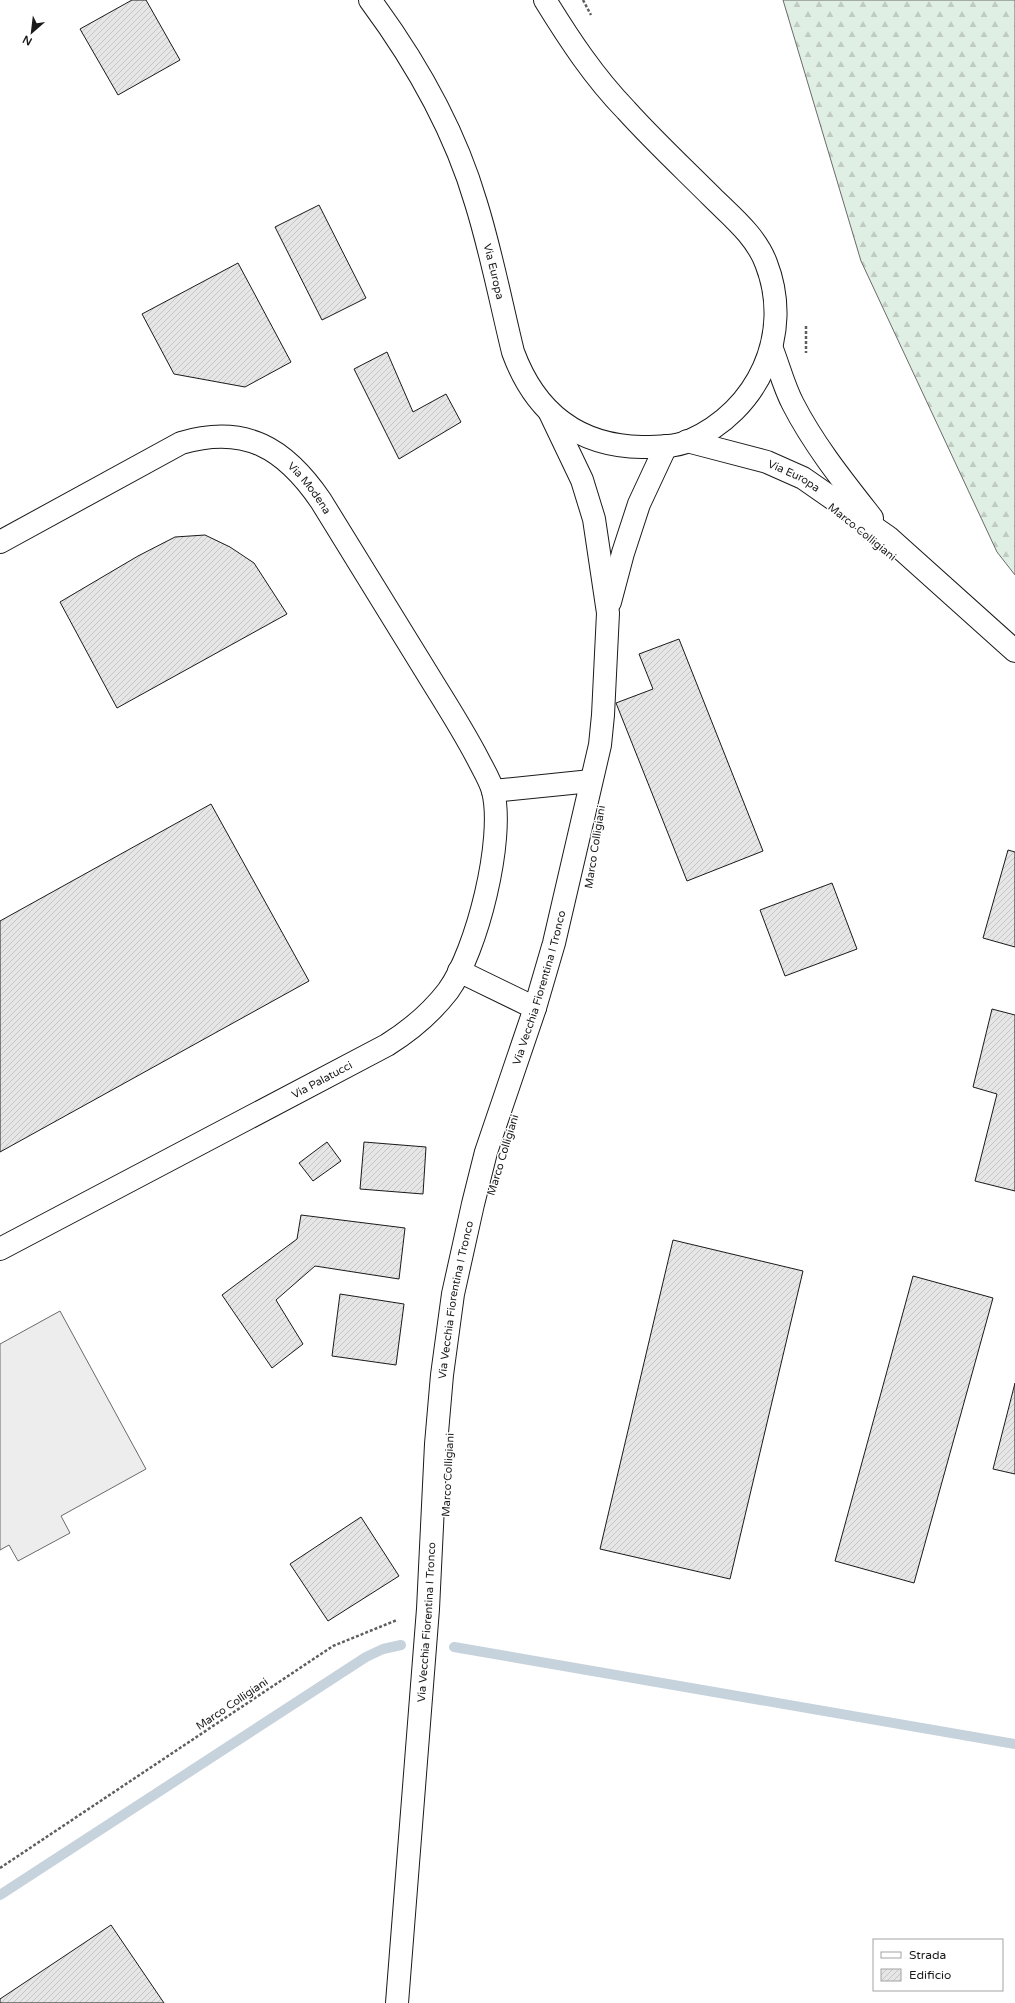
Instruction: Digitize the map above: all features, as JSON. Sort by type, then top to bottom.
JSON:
[{"type":"street","name":"Via Europa","points":[[370,0],[400,41],[431,92],[452,140],[476,202],[513,352],[521,376],[533,394],[550,413],[579,432],[595,439],[622,446],[666,446],[687,442],[710,429],[734,410],[758,381],[772,349],[775,311],[773,286],[766,261],[749,234],[625,110],[593,73],[545,0]]},
{"type":"street","name":"Via Europa","points":[[772,349],[792,402],[811,438],[835,472],[888,537]]},
{"type":"street","name":"Via Vecchia Fiorentina I Tronco","points":[[550,413],[582,480],[594,519],[608,613]]},
{"type":"street","name":"Via Modena","points":[[0,542],[181,443],[199,438],[220,436],[242,438],[261,444],[278,453],[294,466],[308,481],[463,731],[493,791]]},
{"type":"street","name":"Via Europa","points":[[687,442],[767,462],[803,478],[888,537],[1015,651]]},
{"type":"street","name":"Via Vecchia Fiorentina I Tronco","points":[[397,2003],[428,1609],[436,1444],[442,1375],[452,1294],[472,1204],[486,1152],[535,1008],[554,943],[600,745],[608,613],[623,553],[639,504],[666,446]]},
{"type":"street","points":[[493,791],[591,781]]},
{"type":"street","name":"Via Palatucci","points":[[0,1249],[387,1045],[416,1025],[432,1010],[448,990],[459,971],[473,938],[485,894],[492,858],[495,826],[493,791]]},
{"type":"street","points":[[459,971],[535,1008]]},
{"type":"path","name":"Marco Colligiani","points":[[0,1868],[333,1646],[428,1609]]},
{"type":"green space","points":[[783,0],[1015,0],[1015,575],[997,552],[861,261]]},
{"type":"shaded area","points":[[60,1311],[146,1469],[61,1516],[70,1533],[18,1561],[9,1545],[0,1550],[0,1344]]},
{"type":"building","points":[[132,0],[146,0],[180,60],[118,95],[80,29]]},
{"type":"building","points":[[319,205],[366,298],[322,320],[275,227]]},
{"type":"building","points":[[238,263],[291,362],[245,387],[174,374],[142,314]]},
{"type":"building","points":[[387,352],[413,412],[446,394],[461,422],[399,459],[354,369]]},
{"type":"building","points":[[205,535],[230,547],[254,563],[287,614],[117,708],[60,602],[138,556],[175,537]]},
{"type":"building","points":[[679,639],[763,851],[687,881],[616,703],[653,689],[639,654]]},
{"type":"building","points":[[211,804],[309,981],[0,1152],[0,921]]},
{"type":"building","points":[[1008,850],[1015,852],[1015,947],[983,938]]},
{"type":"building","points":[[832,883],[857,949],[785,976],[760,910]]},
{"type":"building","points":[[992,1009],[1015,1015],[1015,1191],[975,1181],[997,1094],[973,1087]]},
{"type":"building","points":[[327,1142],[341,1161],[313,1181],[299,1163]]},
{"type":"building","points":[[364,1142],[426,1147],[423,1194],[360,1189]]},
{"type":"building","points":[[301,1215],[405,1228],[399,1279],[315,1266],[276,1300],[303,1344],[272,1368],[222,1295],[297,1239]]},
{"type":"building","points":[[673,1240],[803,1271],[730,1579],[600,1549]]},
{"type":"building","points":[[913,1276],[993,1298],[914,1583],[835,1561]]},
{"type":"building","points":[[340,1294],[404,1304],[396,1365],[332,1356]]},
{"type":"building","points":[[1015,1383],[1015,1474],[993,1469]]},
{"type":"building","points":[[361,1517],[399,1576],[328,1621],[290,1564]]},
{"type":"building","points":[[111,1925],[164,2003],[0,2003],[0,1999]]},
{"type":"waterway","points":[[0,1895],[366,1657],[383,1649],[401,1645]]},
{"type":"waterway","points":[[454,1647],[1015,1744]]}]
